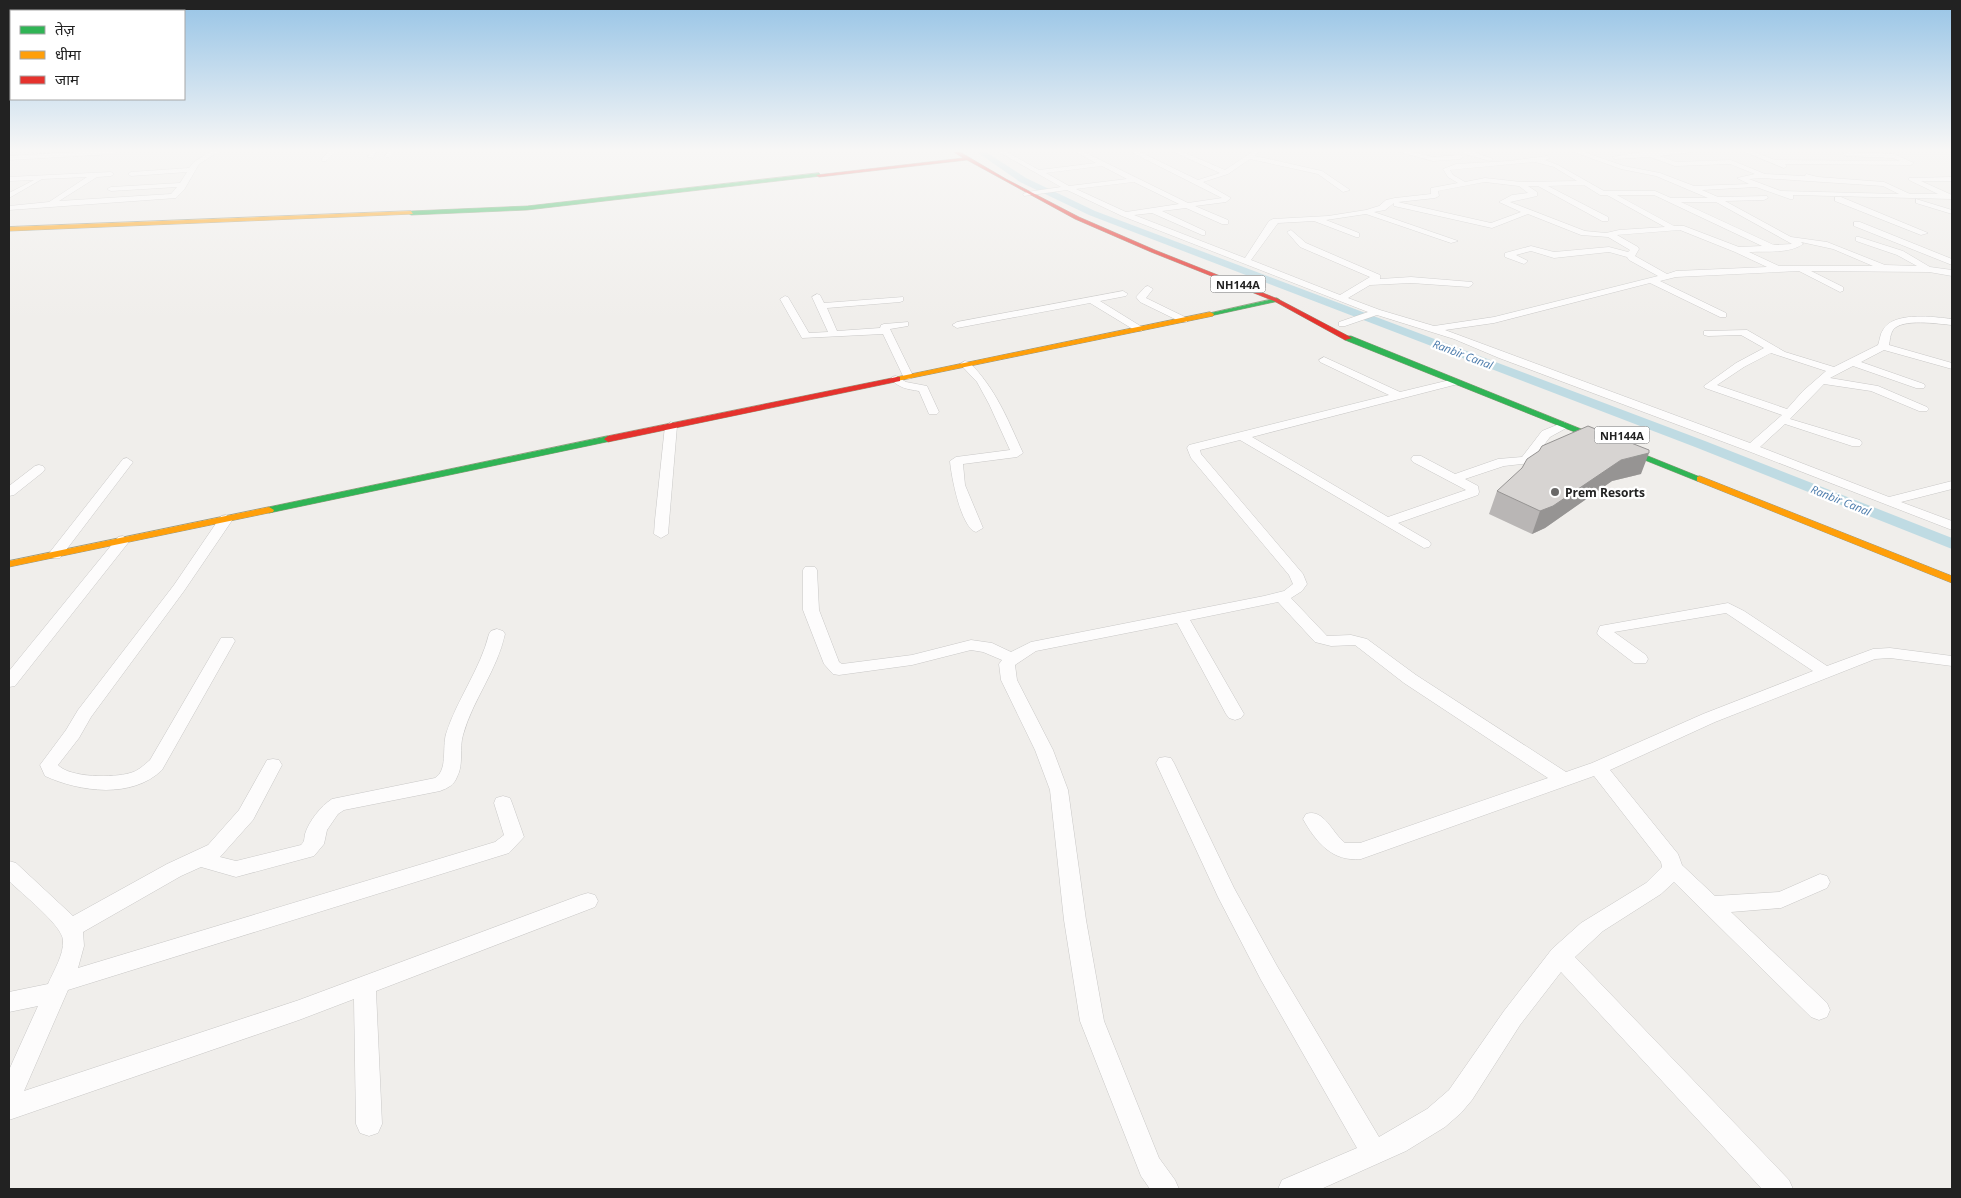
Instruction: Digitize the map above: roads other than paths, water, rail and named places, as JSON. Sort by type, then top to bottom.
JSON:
[{"type":"main road","points":[[9,229],[528,208]]},
{"type":"main road","points":[[1035,208],[1062,222],[1109,240],[1147,248]]},
{"type":"main road","name":"NH144A","points":[[1064,208],[1147,248],[1186,264],[1511,391]]},
{"type":"main road","points":[[10,565],[55,555],[117,548],[226,519],[671,426],[969,368],[1277,300]]},
{"type":"main road","points":[[1290,306],[1335,332],[1454,382],[1952,580]]},
{"type":"street","points":[[1112,208],[1341,298],[1374,313],[1431,328],[1752,448],[1952,526]]},
{"type":"street","points":[[1125,214],[1171,208]]},
{"type":"street","points":[[1192,208],[1225,222]]},
{"type":"street","points":[[1246,262],[1272,223],[1281,220],[1314,219],[1366,212],[1382,208]]},
{"type":"street","points":[[1414,208],[1492,226],[1529,211]]},
{"type":"street","points":[[1452,208],[1466,212]]},
{"type":"street","points":[[1521,208],[1580,232],[1611,235],[1635,249],[1630,255]]},
{"type":"street","points":[[1584,208],[1605,219]]},
{"type":"street","points":[[1636,208],[1651,220],[1674,228]]},
{"type":"street","points":[[1688,208],[1772,248]]},
{"type":"street","points":[[1733,208],[1799,245],[1738,250]]},
{"type":"street","points":[[1860,208],[1924,233]]},
{"type":"street","points":[[1940,208],[1952,212]]},
{"type":"street","points":[[1153,210],[1202,233]]},
{"type":"street","points":[[1366,212],[1454,242]]},
{"type":"street","points":[[1314,219],[1356,235]]},
{"type":"street","points":[[1858,224],[1952,262]]},
{"type":"street","points":[[1611,235],[1619,232],[1685,229],[1738,250],[1778,269]]},
{"type":"street","points":[[1291,232],[1301,244],[1321,255],[1376,276],[1371,282],[1341,298]]},
{"type":"street","points":[[1790,239],[1806,239],[1885,268]]},
{"type":"street","points":[[1859,239],[1900,254],[1929,269]]},
{"type":"street","points":[[1524,261],[1508,255],[1531,248],[1554,255],[1609,249],[1630,255],[1635,260],[1665,276]]},
{"type":"street","points":[[1431,328],[1494,320],[1665,276],[1778,269],[1929,269],[1952,273]]},
{"type":"street","points":[[1800,269],[1840,289]]},
{"type":"street","points":[[1371,282],[1416,280],[1469,284]]},
{"type":"street","points":[[1651,280],[1723,315]]},
{"type":"street","points":[[1148,290],[1141,297],[1143,300],[1184,320]]},
{"type":"street","points":[[957,325],[1123,294]]},
{"type":"street","points":[[785,299],[805,335],[885,331]]},
{"type":"street","points":[[834,335],[819,301],[900,299]]},
{"type":"street","points":[[1092,300],[1139,329]]},
{"type":"street","points":[[1342,324],[1374,313]]},
{"type":"street","points":[[1752,448],[1822,380],[1835,371],[1854,363],[1882,347],[1888,328],[1896,323],[1908,320],[1951,322]]},
{"type":"street","points":[[905,324],[884,327],[902,380],[923,388],[933,412]]},
{"type":"street","points":[[1708,333],[1744,332],[1770,349],[1835,371]]},
{"type":"street","points":[[1882,347],[1952,366]]},
{"type":"street","points":[[1770,349],[1740,364],[1709,386],[1856,443]]},
{"type":"street","points":[[1324,360],[1399,396]]},
{"type":"street","points":[[1854,363],[1920,386]]},
{"type":"street","points":[[969,368],[981,380],[995,404],[1017,453],[956,461],[959,484],[976,528]]},
{"type":"street","points":[[1822,380],[1874,388],[1923,408]]},
{"type":"street","points":[[1166,1189],[1150,1168],[1092,1022],[1075,920],[1059,790],[1044,750],[1008,680],[1007,664],[1012,658],[1031,647],[1281,596],[1298,589],[1300,584],[1296,574],[1192,450],[1197,446],[1454,382]]},
{"type":"street","points":[[661,534],[661,510],[671,454],[671,426]]},
{"type":"street","points":[[1454,479],[1502,462],[1526,460],[1546,434],[1564,426]]},
{"type":"street","points":[[1240,435],[1424,544]]},
{"type":"street","points":[[1388,522],[1473,492],[1473,489],[1417,459]]},
{"type":"street","points":[[55,555],[127,462]]},
{"type":"street","points":[[9,492],[39,468]]},
{"type":"street","points":[[9,482],[24,481]]},
{"type":"street","points":[[1888,501],[1952,485]]},
{"type":"street","points":[[226,519],[179,588],[84,714],[73,734],[51,761],[49,765],[51,771],[68,779],[93,782],[134,780],[146,775],[156,765],[227,641]]},
{"type":"street","points":[[9,682],[117,548]]},
{"type":"street","points":[[810,570],[811,610],[832,664],[839,670],[912,660],[971,645],[986,647],[1012,658]]},
{"type":"street","points":[[1281,596],[1321,639],[1329,641],[1352,639],[1361,642],[1410,679],[1564,780]]},
{"type":"street","points":[[1640,659],[1605,633],[1606,629],[1728,608],[1825,672]]},
{"type":"street","points":[[1181,617],[1235,714]]},
{"type":"street","points":[[200,859],[236,868],[307,850],[314,844],[314,834],[318,826],[336,805],[440,784],[446,781],[450,775],[453,740],[458,725],[491,661],[497,634]]},
{"type":"street","points":[[1313,818],[1337,850],[1351,853],[1598,768],[1710,718],[1825,672],[1879,653],[1952,661]]},
{"type":"street","points":[[1165,763],[1225,891],[1265,965],[1374,1153]]},
{"type":"street","points":[[71,928],[174,870],[216,850],[239,825],[253,805],[273,765]]},
{"type":"street","points":[[1598,768],[1660,844],[1670,860],[1672,868],[1819,1010]]},
{"type":"street","points":[[9,1002],[502,848],[514,837],[503,803]]},
{"type":"street","points":[[1291,1189],[1374,1153],[1434,1120],[1452,1105],[1468,1085],[1522,1002],[1560,956],[1598,923],[1667,879],[1672,868]]},
{"type":"street","points":[[9,869],[71,928],[75,937],[71,958],[9,1097]]},
{"type":"street","points":[[1710,905],[1782,900],[1820,882]]},
{"type":"street","points":[[9,1108],[298,1010],[588,901]]},
{"type":"street","points":[[1560,956],[1780,1189]]},
{"type":"street","points":[[365,984],[369,1124]]},
{"type":"waterway","name":"Ranbir Canal","points":[[1081,208],[1700,444],[1952,544]]},
{"type":"place","name":"Prem Resorts","points":[[1555,492]]}]
